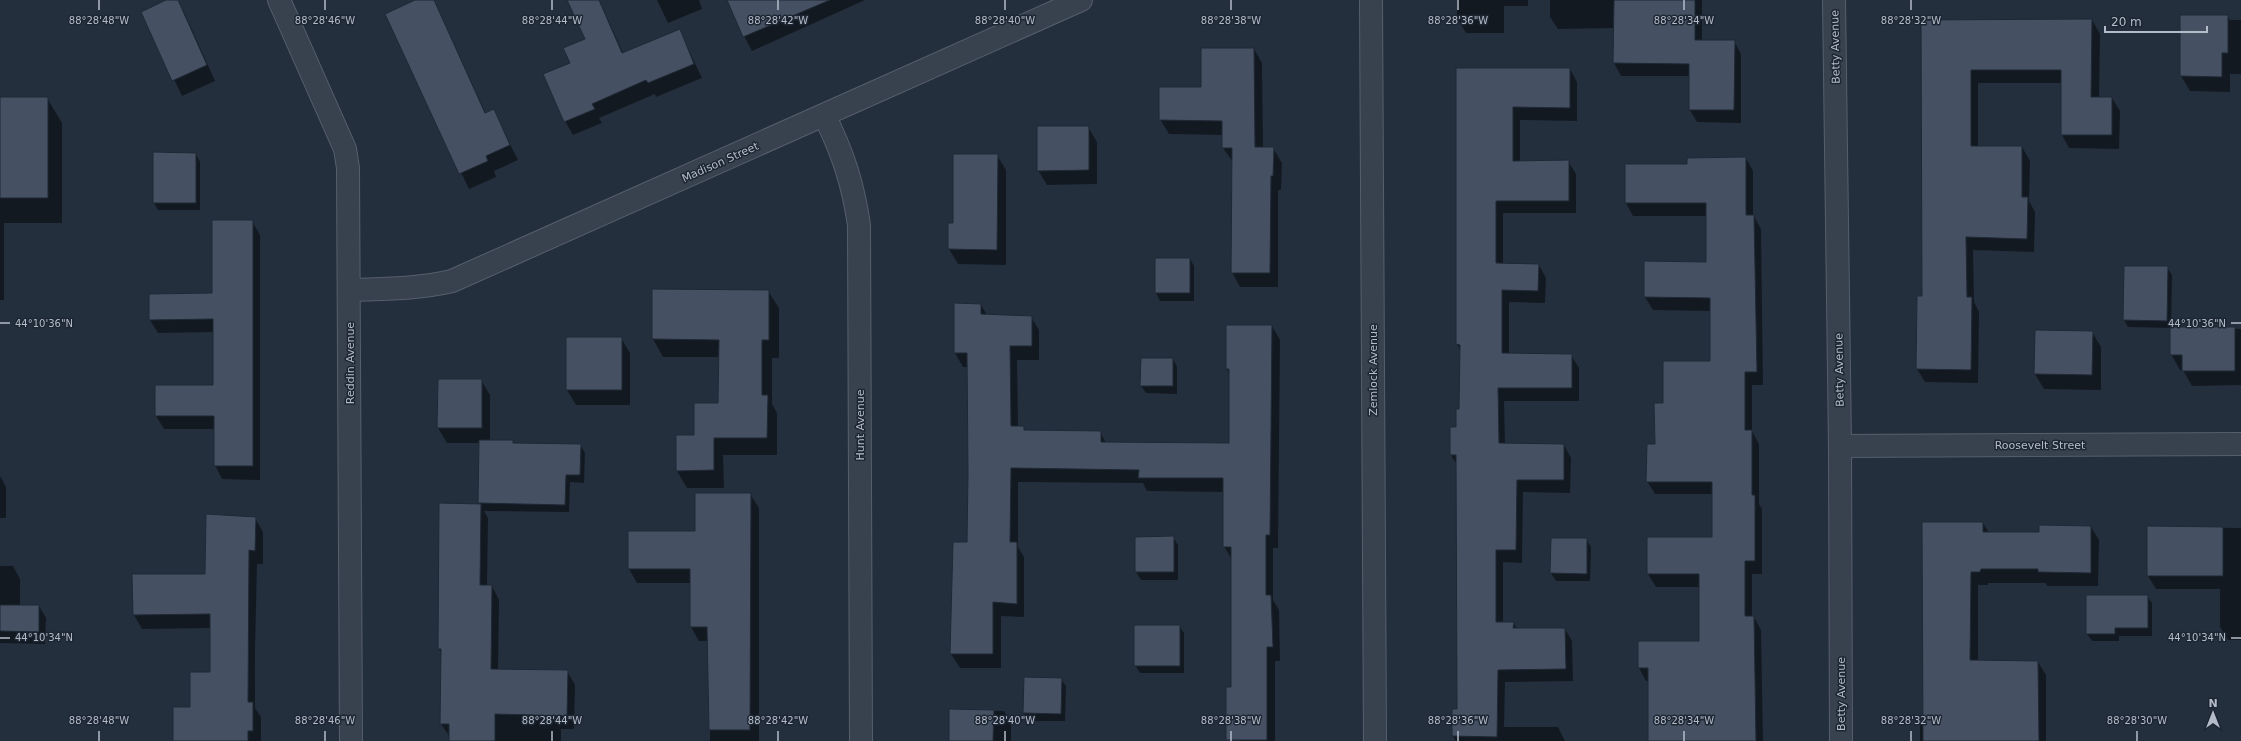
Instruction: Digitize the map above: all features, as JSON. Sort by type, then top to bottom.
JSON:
[{"type":"street","name":"Reddin Avenue","points":[[279,0],[345,149],[348,168],[350,290],[351,741]]},
{"type":"street","name":"Madison Street","points":[[350,290],[431,286],[452,281],[1081,0]]},
{"type":"street","name":"Zemlock Avenue","points":[[1371,0],[1375,741]]},
{"type":"street","name":"Betty Avenue","points":[[1834,0],[1840,446],[1841,741]]},
{"type":"street","name":"Hunt Avenue","points":[[824,115],[840,147],[853,189],[859,226],[861,741]]},
{"type":"street","name":"Roosevelt Street","points":[[1840,446],[2241,444]]},
{"type":"building","points":[[166,0],[178,0],[207,65],[172,81],[141,12]]},
{"type":"building","points":[[415,0],[434,0],[485,113],[494,109],[510,145],[486,156],[488,161],[459,174],[385,14]]},
{"type":"building","points":[[567,0],[599,0],[622,53],[680,29],[694,64],[648,83],[646,80],[592,104],[595,109],[564,122],[543,74],[570,63],[563,48],[585,39]]},
{"type":"building","points":[[727,0],[830,0],[743,37]]},
{"type":"building","points":[[1614,0],[1695,0],[1695,40],[1735,40],[1734,110],[1689,110],[1689,64],[1613,63]]},
{"type":"building","points":[[2180,15],[2228,15],[2228,53],[2222,53],[2222,77],[2180,76]]},
{"type":"building","points":[[2092,19],[2091,97],[2112,97],[2112,135],[2061,135],[2061,70],[1971,70],[1971,146],[2022,146],[2022,197],[2028,197],[2027,239],[1966,237],[1967,297],[1972,297],[1971,370],[1916,369],[1917,296],[1922,296],[1921,20]]},
{"type":"building","points":[[1201,48],[1254,48],[1255,147],[1274,147],[1273,176],[1271,176],[1270,273],[1231,273],[1232,148],[1222,148],[1222,121],[1159,120],[1159,87],[1201,87]]},
{"type":"building","points":[[1456,68],[1570,68],[1570,108],[1513,107],[1513,161],[1569,160],[1569,201],[1496,201],[1496,263],[1539,264],[1538,291],[1502,290],[1502,353],[1572,354],[1572,388],[1498,388],[1499,443],[1564,444],[1564,480],[1517,480],[1516,550],[1496,550],[1496,622],[1514,622],[1513,628],[1565,628],[1566,669],[1498,670],[1497,737],[1452,736],[1452,709],[1457,709],[1456,455],[1450,455],[1450,427],[1456,427],[1456,409],[1459,409],[1460,345],[1456,344]]},
{"type":"building","points":[[0,97],[48,97],[48,198],[0,198]]},
{"type":"building","points":[[1037,126],[1089,126],[1089,170],[1037,171]]},
{"type":"building","points":[[153,152],[196,153],[196,203],[153,203]]},
{"type":"building","points":[[953,154],[998,154],[997,250],[948,249],[948,223],[953,223]]},
{"type":"building","points":[[1746,157],[1746,215],[1754,215],[1757,372],[1745,372],[1745,430],[1752,430],[1752,495],[1755,495],[1755,561],[1745,561],[1745,616],[1754,616],[1756,741],[1648,741],[1648,668],[1638,668],[1638,641],[1699,641],[1699,574],[1647,574],[1647,537],[1712,537],[1712,482],[1646,482],[1647,444],[1655,444],[1654,403],[1663,403],[1663,361],[1710,361],[1710,298],[1644,297],[1644,261],[1706,262],[1706,203],[1625,203],[1625,164],[1687,164],[1687,158]]},
{"type":"building","points":[[212,220],[253,220],[253,466],[214,466],[214,416],[155,416],[155,385],[213,385],[213,319],[149,320],[149,294],[212,293]]},
{"type":"building","points":[[1155,258],[1190,258],[1190,293],[1155,293]]},
{"type":"building","points":[[2124,266],[2168,266],[2167,321],[2123,320]]},
{"type":"building","points":[[652,289],[769,290],[769,340],[762,340],[762,395],[768,395],[767,438],[714,438],[714,470],[676,471],[676,435],[694,435],[694,403],[718,403],[719,340],[652,339]]},
{"type":"building","points":[[954,303],[981,304],[981,314],[1032,316],[1032,346],[1010,346],[1011,426],[1024,426],[1024,430],[1101,431],[1101,442],[1229,443],[1229,369],[1226,369],[1226,325],[1272,325],[1270,535],[1266,535],[1266,595],[1271,595],[1273,647],[1267,647],[1267,740],[1226,740],[1226,687],[1231,687],[1231,547],[1223,547],[1223,478],[1138,478],[1139,470],[1011,468],[1010,542],[1017,542],[1017,604],[993,602],[993,654],[950,654],[953,542],[967,542],[968,474],[967,353],[954,353]]},
{"type":"building","points":[[2170,327],[2235,327],[2235,371],[2182,371],[2182,355],[2170,355]]},
{"type":"building","points":[[2035,330],[2093,331],[2092,375],[2034,374]]},
{"type":"building","points":[[566,337],[622,337],[622,390],[566,390]]},
{"type":"building","points":[[1141,358],[1173,358],[1173,386],[1140,386]]},
{"type":"building","points":[[438,379],[482,379],[482,428],[437,428]]},
{"type":"building","points":[[479,440],[513,440],[513,443],[581,444],[580,475],[566,475],[565,505],[478,503]]},
{"type":"building","points":[[695,493],[751,493],[750,730],[709,730],[707,627],[690,627],[690,569],[628,569],[628,531],[695,531]]},
{"type":"building","points":[[439,503],[481,504],[480,585],[492,585],[491,669],[568,670],[567,716],[495,714],[495,741],[449,741],[449,724],[440,724],[441,649],[438,649]]},
{"type":"building","points":[[206,514],[256,517],[255,551],[249,550],[248,702],[253,702],[253,731],[248,731],[248,741],[173,741],[173,707],[190,707],[190,672],[210,672],[210,614],[133,615],[132,574],[205,574]]},
{"type":"building","points":[[1922,522],[1983,522],[1983,532],[2039,532],[2039,525],[2091,526],[2091,573],[2038,572],[2038,569],[1981,569],[1980,572],[1971,572],[1970,660],[2038,661],[2039,741],[1923,741]]},
{"type":"building","points":[[2147,526],[2223,527],[2223,576],[2147,576]]},
{"type":"building","points":[[1174,536],[1174,572],[1135,572],[1135,537]]},
{"type":"building","points":[[1551,538],[1587,538],[1587,574],[1550,573]]},
{"type":"building","points":[[2086,595],[2148,595],[2148,628],[2115,628],[2115,634],[2086,634]]},
{"type":"building","points":[[0,605],[39,605],[39,632],[0,631]]},
{"type":"building","points":[[1134,625],[1180,625],[1180,666],[1134,666]]},
{"type":"building","points":[[1024,677],[1062,678],[1061,714],[1023,713]]},
{"type":"building","points":[[949,709],[994,710],[993,741],[949,741]]}]
